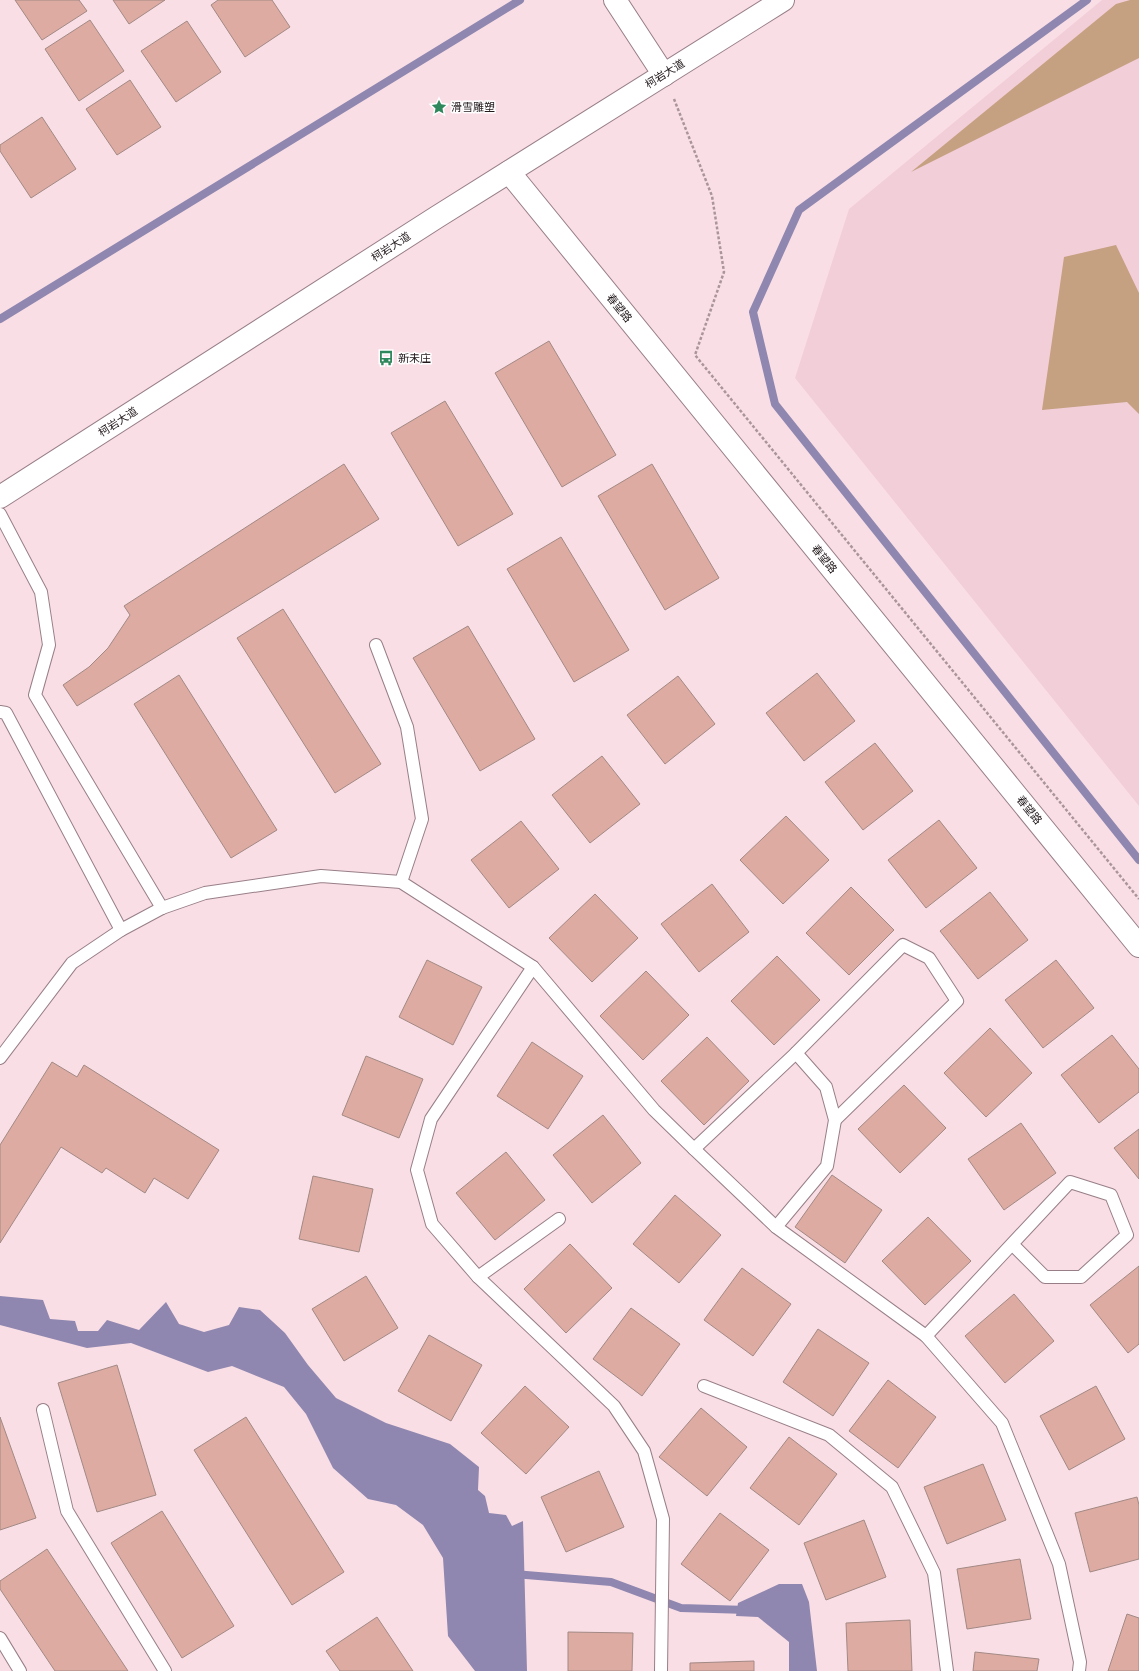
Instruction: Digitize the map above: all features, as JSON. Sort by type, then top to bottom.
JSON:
[{"type":"street","points":[[615,0],[664,75]]},
{"type":"street","name":"柯岩大道","points":[[0,497],[509,172],[783,0]]},
{"type":"street","name":"春望路","points":[[509,172],[1139,946]]},
{"type":"lane","points":[[0,514],[41,592],[49,645],[35,695],[162,908]]},
{"type":"lane","points":[[376,644],[407,727],[422,819],[401,882]]},
{"type":"lane","points":[[0,712],[6,713],[122,930]]},
{"type":"lane","points":[[0,1058],[72,963],[122,930],[162,908],[205,893],[322,876],[401,882],[534,967],[654,1110],[694,1149],[776,1227],[926,1336],[1002,1423],[1059,1564],[1080,1662],[1079,1671]]},
{"type":"lane","points":[[694,1149],[796,1053],[903,945],[929,958],[957,1001],[835,1120]]},
{"type":"lane","points":[[534,967],[431,1119],[417,1170],[432,1224],[478,1277],[614,1406],[644,1451],[663,1519],[661,1671]]},
{"type":"lane","points":[[776,1227],[827,1166],[835,1120],[826,1087],[796,1053]]},
{"type":"lane","points":[[926,1336],[1012,1244],[1070,1182],[1111,1195],[1127,1234],[1081,1277],[1045,1277],[1012,1244]]},
{"type":"lane","points":[[478,1277],[559,1219]]},
{"type":"lane","points":[[704,1386],[828,1435],[892,1487],[934,1573],[947,1671]]},
{"type":"lane","points":[[43,1410],[67,1511],[165,1671]]},
{"type":"lane","points":[[0,1638],[20,1671]]},
{"type":"path","points":[[664,75],[712,196],[724,272],[695,356],[1139,899]]},
{"type":"shaded area","points":[[1102,0],[1139,0],[1139,806],[795,378],[849,209]]},
{"type":"shaded area","points":[[1130,0],[1139,0],[1139,58],[911,172],[1116,4]]},
{"type":"shaded area","points":[[1116,245],[1139,293],[1139,414],[1127,402],[1042,410],[1064,257]]},
{"type":"shaded area","points":[[0,1296],[43,1300],[50,1319],[75,1321],[78,1331],[98,1331],[107,1320],[139,1330],[166,1302],[179,1324],[204,1332],[229,1325],[239,1307],[260,1310],[285,1333],[308,1365],[336,1398],[386,1423],[450,1444],[479,1467],[478,1490],[485,1496],[489,1513],[506,1515],[512,1526],[523,1521],[527,1671],[475,1671],[448,1636],[443,1558],[423,1525],[396,1505],[368,1499],[333,1468],[306,1414],[284,1387],[232,1366],[208,1372],[131,1343],[87,1348],[0,1325]]},
{"type":"shaded area","points":[[779,1584],[802,1584],[809,1602],[817,1671],[789,1671],[789,1642],[758,1617],[736,1616],[738,1603]]},
{"type":"building","points":[[15,0],[79,0],[87,11],[42,40]]},
{"type":"building","points":[[113,0],[165,0],[129,24]]},
{"type":"building","points":[[218,0],[272,0],[290,27],[245,57],[211,5]]},
{"type":"building","points":[[90,20],[124,71],[79,101],[45,49]]},
{"type":"building","points":[[187,21],[221,72],[176,102],[141,51]]},
{"type":"building","points":[[130,80],[161,127],[117,155],[86,109]]},
{"type":"building","points":[[42,117],[76,169],[31,198],[0,151],[0,145]]},
{"type":"building","points":[[549,341],[616,455],[562,487],[495,373]]},
{"type":"building","points":[[445,401],[513,514],[458,546],[391,433]]},
{"type":"building","points":[[344,464],[379,519],[77,706],[63,685],[89,667],[108,648],[130,615],[124,606]]},
{"type":"building","points":[[652,464],[719,578],[665,610],[598,496]]},
{"type":"building","points":[[561,537],[629,650],[574,682],[507,569]]},
{"type":"building","points":[[283,609],[381,764],[335,793],[237,638]]},
{"type":"building","points":[[468,626],[535,739],[480,771],[413,658]]},
{"type":"building","points":[[817,673],[855,721],[804,761],[766,713]]},
{"type":"building","points":[[179,675],[277,830],[231,858],[134,704]]},
{"type":"building","points":[[678,676],[715,724],[665,764],[627,715]]},
{"type":"building","points":[[875,743],[913,791],[863,830],[825,782]]},
{"type":"building","points":[[602,756],[640,804],[590,843],[552,795]]},
{"type":"building","points":[[786,816],[829,860],[783,904],[740,860]]},
{"type":"building","points":[[939,820],[977,868],[926,908],[888,860]]},
{"type":"building","points":[[521,821],[559,869],[509,908],[471,860]]},
{"type":"building","points":[[712,884],[749,932],[699,972],[661,924]]},
{"type":"building","points":[[851,887],[894,930],[849,975],[806,933]]},
{"type":"building","points":[[990,892],[1028,940],[978,979],[940,931]]},
{"type":"building","points":[[595,894],[638,938],[592,982],[549,938]]},
{"type":"building","points":[[777,956],[820,1000],[774,1045],[731,1001]]},
{"type":"building","points":[[427,960],[482,987],[453,1045],[399,1017]]},
{"type":"building","points":[[1056,960],[1094,1008],[1043,1048],[1005,1000]]},
{"type":"building","points":[[646,971],[689,1015],[643,1060],[600,1016]]},
{"type":"building","points":[[990,1028],[1032,1073],[986,1117],[944,1073]]},
{"type":"building","points":[[1112,1035],[1139,1069],[1139,1092],[1099,1123],[1061,1075]]},
{"type":"building","points":[[707,1037],[749,1081],[704,1125],[661,1081]]},
{"type":"building","points":[[532,1042],[583,1076],[548,1129],[497,1096]]},
{"type":"building","points":[[366,1056],[423,1079],[399,1138],[342,1115]]},
{"type":"building","points":[[52,1062],[77,1077],[84,1065],[219,1150],[188,1199],[154,1178],[145,1193],[106,1168],[102,1173],[61,1147],[0,1243],[0,1145]]},
{"type":"building","points":[[904,1085],[946,1128],[900,1173],[858,1129]]},
{"type":"building","points":[[603,1115],[641,1163],[592,1203],[553,1155]]},
{"type":"building","points":[[1021,1123],[1056,1173],[1004,1210],[968,1159]]},
{"type":"building","points":[[1139,1129],[1139,1179],[1114,1148]]},
{"type":"building","points":[[506,1152],[545,1200],[495,1240],[456,1193]]},
{"type":"building","points":[[832,1175],[882,1210],[845,1263],[795,1227]]},
{"type":"building","points":[[313,1176],[373,1189],[359,1252],[299,1239]]},
{"type":"building","points":[[675,1195],[721,1235],[679,1283],[633,1244]]},
{"type":"building","points":[[928,1217],[971,1261],[925,1305],[882,1261]]},
{"type":"building","points":[[570,1244],[612,1288],[566,1333],[524,1289]]},
{"type":"building","points":[[1139,1266],[1139,1344],[1128,1353],[1090,1305]]},
{"type":"building","points":[[742,1268],[791,1304],[753,1356],[704,1320]]},
{"type":"building","points":[[366,1276],[398,1328],[344,1361],[312,1309]]},
{"type":"building","points":[[1014,1294],[1054,1341],[1005,1383],[965,1336]]},
{"type":"building","points":[[631,1308],[680,1344],[642,1396],[593,1359]]},
{"type":"building","points":[[818,1329],[869,1363],[833,1416],[783,1382]]},
{"type":"building","points":[[429,1335],[482,1365],[451,1421],[398,1391]]},
{"type":"building","points":[[117,1365],[156,1495],[97,1512],[58,1383]]},
{"type":"building","points":[[888,1380],[936,1417],[898,1468],[849,1431]]},
{"type":"building","points":[[525,1386],[569,1427],[526,1474],[481,1433]]},
{"type":"building","points":[[1096,1386],[1125,1439],[1069,1470],[1040,1416]]},
{"type":"building","points":[[701,1408],[747,1447],[707,1496],[659,1457]]},
{"type":"building","points":[[0,1417],[36,1518],[0,1530]]},
{"type":"building","points":[[246,1417],[344,1572],[292,1605],[194,1450]]},
{"type":"building","points":[[789,1437],[837,1474],[799,1525],[750,1488]]},
{"type":"building","points":[[983,1464],[1006,1520],[947,1544],[924,1487]]},
{"type":"building","points":[[599,1471],[624,1527],[566,1552],[541,1497]]},
{"type":"building","points":[[1137,1497],[1139,1505],[1139,1559],[1090,1572],[1075,1513]]},
{"type":"building","points":[[162,1511],[234,1626],[182,1658],[111,1543]]},
{"type":"building","points":[[720,1513],[769,1550],[730,1601],[681,1564]]},
{"type":"building","points":[[864,1520],[886,1577],[826,1600],[804,1543]]},
{"type":"building","points":[[47,1549],[128,1671],[55,1671],[0,1589],[0,1581]]},
{"type":"building","points":[[1020,1559],[1031,1619],[967,1629],[957,1569]]},
{"type":"building","points":[[1127,1614],[1139,1618],[1139,1671],[1108,1671]]},
{"type":"building","points":[[377,1617],[413,1671],[340,1671],[326,1651]]},
{"type":"building","points":[[910,1620],[912,1671],[848,1671],[846,1623]]},
{"type":"building","points":[[568,1632],[633,1633],[632,1671],[568,1671]]},
{"type":"building","points":[[975,1652],[1039,1659],[1037,1671],[973,1671]]},
{"type":"building","points":[[754,1661],[754,1671],[690,1671],[690,1663]]},
{"type":"waterway","points":[[0,319],[520,0]]},
{"type":"waterway","points":[[1087,0],[799,210],[753,312],[775,404],[1139,860]]},
{"type":"waterway","points":[[514,1574],[611,1582],[681,1608],[747,1610]]},
{"type":"place","name":"滑雪雕塑","points":[[439,107]]},
{"type":"place","name":"新未庄","points":[[386,358]]}]
